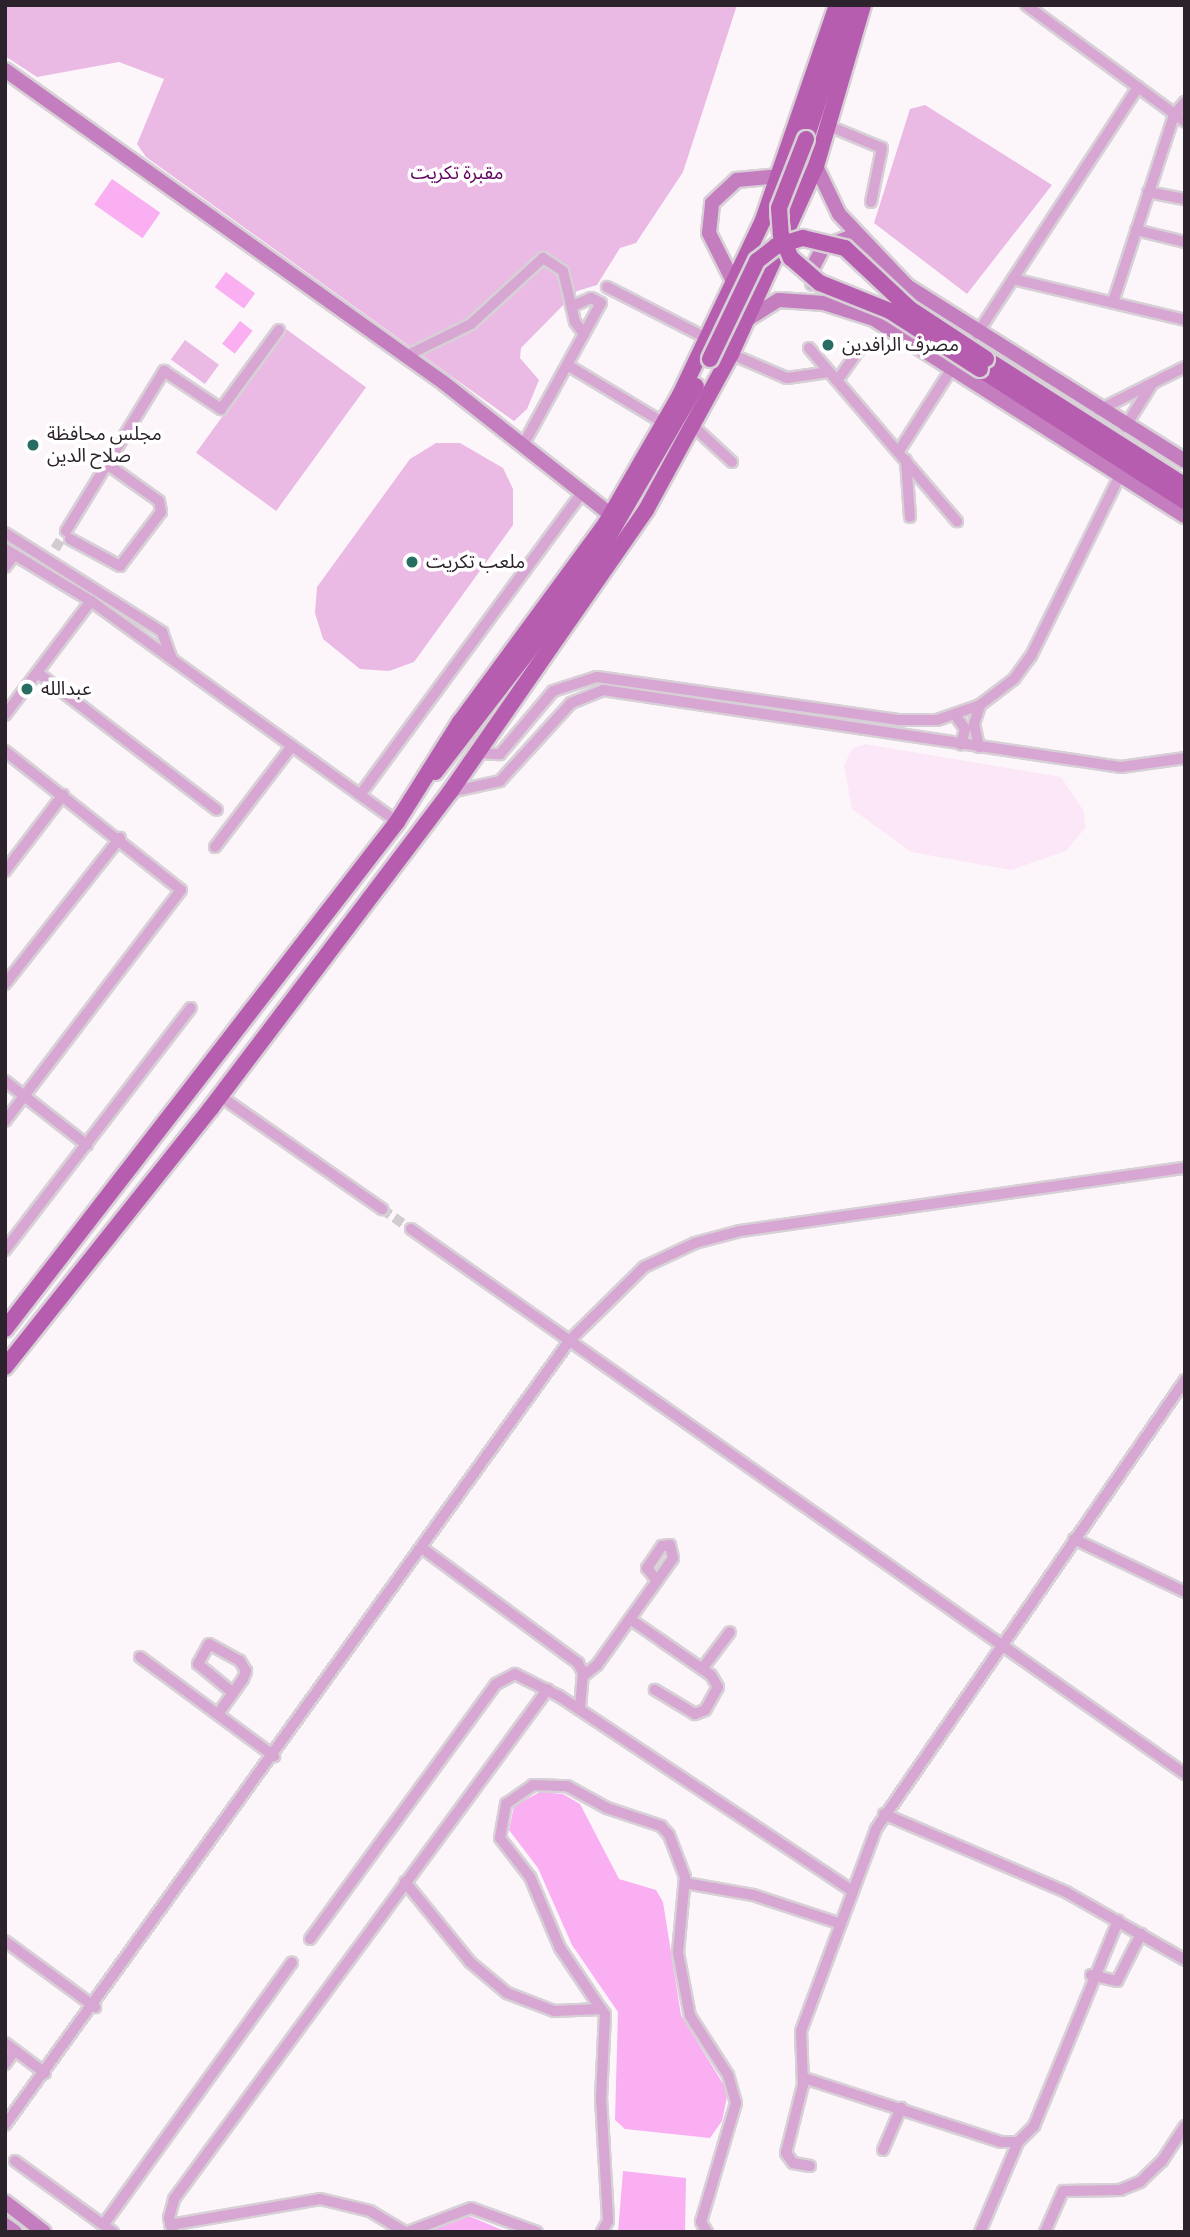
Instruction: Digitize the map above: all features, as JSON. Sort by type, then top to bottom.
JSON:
[{"type":"main road","points":[[5,1329],[192,1093],[397,822],[454,730],[611,514],[664,423],[734,283],[780,176],[837,5]]},
{"type":"main road","points":[[850,5],[806,139],[779,208],[781,235],[791,258],[820,283],[890,311],[1185,486]]},
{"type":"main road","points":[[5,1367],[216,1102],[450,792],[596,588],[693,426],[747,320],[816,166],[863,5]]},
{"type":"main road","points":[[421,786],[477,725],[584,579],[710,359],[757,261],[776,246],[803,238],[845,248],[910,309],[983,364],[1147,478],[1185,501]]},
{"type":"main road","points":[[1147,478],[1153,497]]},
{"type":"main road","points":[[192,1093],[216,1102]]},
{"type":"street","points":[[1026,5],[1185,122]]},
{"type":"street","points":[[5,70],[406,356],[611,514]]},
{"type":"street","points":[[977,334],[1138,87]]},
{"type":"street","points":[[1113,302],[1174,115],[1185,102]]},
{"type":"street","points":[[829,126],[882,148],[872,202]]},
{"type":"street","points":[[816,166],[826,195],[876,256]]},
{"type":"street","points":[[734,283],[709,233],[712,203],[731,183],[780,176]]},
{"type":"street","points":[[1149,192],[1185,199]]},
{"type":"street","points":[[1136,230],[1185,242]]},
{"type":"street","points":[[1185,461],[977,334],[929,302],[876,256],[848,238],[834,240],[812,269],[821,295],[858,312],[952,368],[1119,477],[1185,516]]},
{"type":"street","points":[[406,356],[471,324],[542,258],[560,266],[575,305],[575,322],[584,334]]},
{"type":"street","points":[[1013,279],[1185,320]]},
{"type":"street","points":[[607,287],[708,339]]},
{"type":"street","points":[[522,447],[569,366],[601,303],[588,298],[575,305]]},
{"type":"street","points":[[747,320],[779,300],[858,312]]},
{"type":"street","points":[[107,464],[159,501],[161,512],[120,566],[68,535],[107,464],[164,371],[221,409],[279,330]]},
{"type":"street","points":[[809,348],[902,454],[957,522]]},
{"type":"street","points":[[837,381],[859,350]]},
{"type":"street","points":[[731,354],[787,378],[830,372]]},
{"type":"street","points":[[569,366],[664,423]]},
{"type":"street","points":[[1099,410],[1185,367]]},
{"type":"street","points":[[910,517],[902,454],[952,368]]},
{"type":"street","points":[[1125,426],[1153,383]]},
{"type":"street","points":[[693,426],[732,462]]},
{"type":"street","points":[[478,753],[500,754],[553,691],[597,677],[898,720],[955,715],[980,705],[1014,679],[1031,656],[1119,477]]},
{"type":"street","points":[[360,795],[582,494]]},
{"type":"street","points":[[5,533],[52,553],[162,632],[172,659]]},
{"type":"street","points":[[5,567],[10,552],[91,601],[397,822]]},
{"type":"street","points":[[5,715],[91,601]]},
{"type":"street","points":[[38,673],[217,810]]},
{"type":"street","points":[[450,792],[500,781],[570,703],[603,690],[961,745],[1135,768],[1185,758]]},
{"type":"street","points":[[979,747],[974,724],[980,705]]},
{"type":"street","points":[[955,715],[965,729],[961,745]]},
{"type":"street","points":[[215,847],[292,746]]},
{"type":"street","points":[[5,751],[178,883],[180,892],[5,1121]]},
{"type":"street","points":[[5,872],[63,795]]},
{"type":"street","points":[[5,984],[120,838]]},
{"type":"street","points":[[5,1250],[191,1008]]},
{"type":"street","points":[[5,1081],[87,1145]]},
{"type":"street","points":[[216,1102],[382,1209]]},
{"type":"street","points":[[5,2126],[95,2007],[570,1340],[644,1267],[695,1243],[767,1227],[1185,1168]]},
{"type":"street","points":[[411,1229],[999,1646],[1185,1774]]},
{"type":"street","points":[[810,2166],[786,2156],[804,2078],[803,2021],[838,1923],[884,1814],[1185,1380]]},
{"type":"street","points":[[1074,1539],[1185,1592]]},
{"type":"street","points":[[422,1548],[578,1663],[582,1680],[580,1709]]},
{"type":"street","points":[[559,1696],[582,1680],[657,1581]]},
{"type":"street","points":[[629,1619],[702,1669],[718,1687],[702,1712],[688,1713],[655,1690]]},
{"type":"street","points":[[702,1669],[730,1632]]},
{"type":"street","points":[[218,1714],[233,1693],[244,1677],[244,1665],[209,1643],[198,1664],[233,1693]]},
{"type":"street","points":[[139,1657],[274,1756]]},
{"type":"street","points":[[310,1939],[496,1684],[521,1675],[580,1709],[851,1890]]},
{"type":"street","points":[[537,2232],[471,2208],[407,2232],[370,2211],[320,2199],[172,2228],[174,2199],[548,1689]]},
{"type":"street","points":[[602,2232],[608,2221],[601,2098],[608,2021],[561,1948],[530,1877],[502,1842],[498,1828],[506,1804],[522,1790],[553,1783],[656,1823],[670,1835],[685,1883],[678,1953],[690,2016],[729,2074],[737,2103],[701,2222],[707,2232]]},
{"type":"street","points":[[884,1814],[1066,1892],[1185,1959]]},
{"type":"street","points":[[405,1882],[478,1970],[507,1993],[554,2011],[601,2009]]},
{"type":"street","points":[[685,1883],[776,1901],[838,1923]]},
{"type":"street","points":[[980,2232],[1018,2142],[1034,2126],[1091,1975],[1118,1922]]},
{"type":"street","points":[[1091,1975],[1117,1981],[1140,1934]]},
{"type":"street","points":[[5,1941],[95,2007]]},
{"type":"street","points":[[104,2224],[292,1962]]},
{"type":"street","points":[[5,2043],[45,2073]]},
{"type":"street","points":[[5,2064],[15,2050]]},
{"type":"street","points":[[804,2078],[1001,2142],[1018,2142]]},
{"type":"street","points":[[883,2150],[901,2108]]},
{"type":"street","points":[[1045,2232],[1063,2191],[1120,2190],[1140,2182],[1163,2161],[1185,2126]]},
{"type":"street","points":[[15,2161],[113,2232]]},
{"type":"street","points":[[5,2202],[44,2232]]},
{"type":"street","points":[[5,2225],[15,2232]]},
{"type":"shaded area","points":[[112,179],[160,213],[143,238],[94,204]]},
{"type":"shaded area","points":[[226,272],[255,293],[244,309],[215,287]]},
{"type":"shaded area","points":[[240,321],[253,331],[235,354],[222,344]]},
{"type":"shaded area","points":[[865,744],[1061,777],[1083,810],[1086,827],[1066,851],[1011,870],[911,852],[852,809],[844,765],[852,749]]},
{"type":"shaded area","points":[[540,1792],[563,1794],[580,1804],[619,1879],[656,1890],[663,1902],[681,2015],[728,2092],[722,2121],[710,2138],[625,2129],[615,2120],[618,2012],[572,1945],[538,1868],[509,1830],[514,1806]]},
{"type":"shaded area","points":[[623,2171],[686,2178],[685,2232],[618,2232]]},
{"type":"shaded area","points":[[469,2216],[507,2232],[429,2232],[458,2218]]},
{"type":"green space","name":"مقبرة تكريت","points":[[5,5],[737,5],[683,172],[636,243],[620,248],[597,285],[577,291],[521,348],[520,358],[539,380],[527,409],[514,421],[146,157],[137,144],[164,79],[119,62],[37,77],[5,56]]},
{"type":"green space","points":[[925,105],[1052,185],[967,294],[874,223],[910,109]]},
{"type":"green space","points":[[286,329],[366,387],[276,511],[196,453]]},
{"type":"green space","points":[[185,340],[219,365],[205,384],[171,359]]},
{"type":"green space","name":"ملعب تكريت","points":[[436,443],[460,443],[503,468],[513,489],[513,525],[414,662],[389,671],[360,669],[323,639],[315,613],[317,587],[410,459]]},
{"type":"tunnel","points":[[55,549],[66,531]]},
{"type":"tunnel","points":[[382,1209],[411,1229]]},
{"type":"place","name":"مصرف الرافدين","points":[[828,345]]},
{"type":"place","name":"مجلس محافظة صلاح الدين","points":[[33,445]]},
{"type":"place","name":"ملعب تكريت","points":[[412,562]]},
{"type":"place","name":"عبدالله","points":[[27,689]]}]
